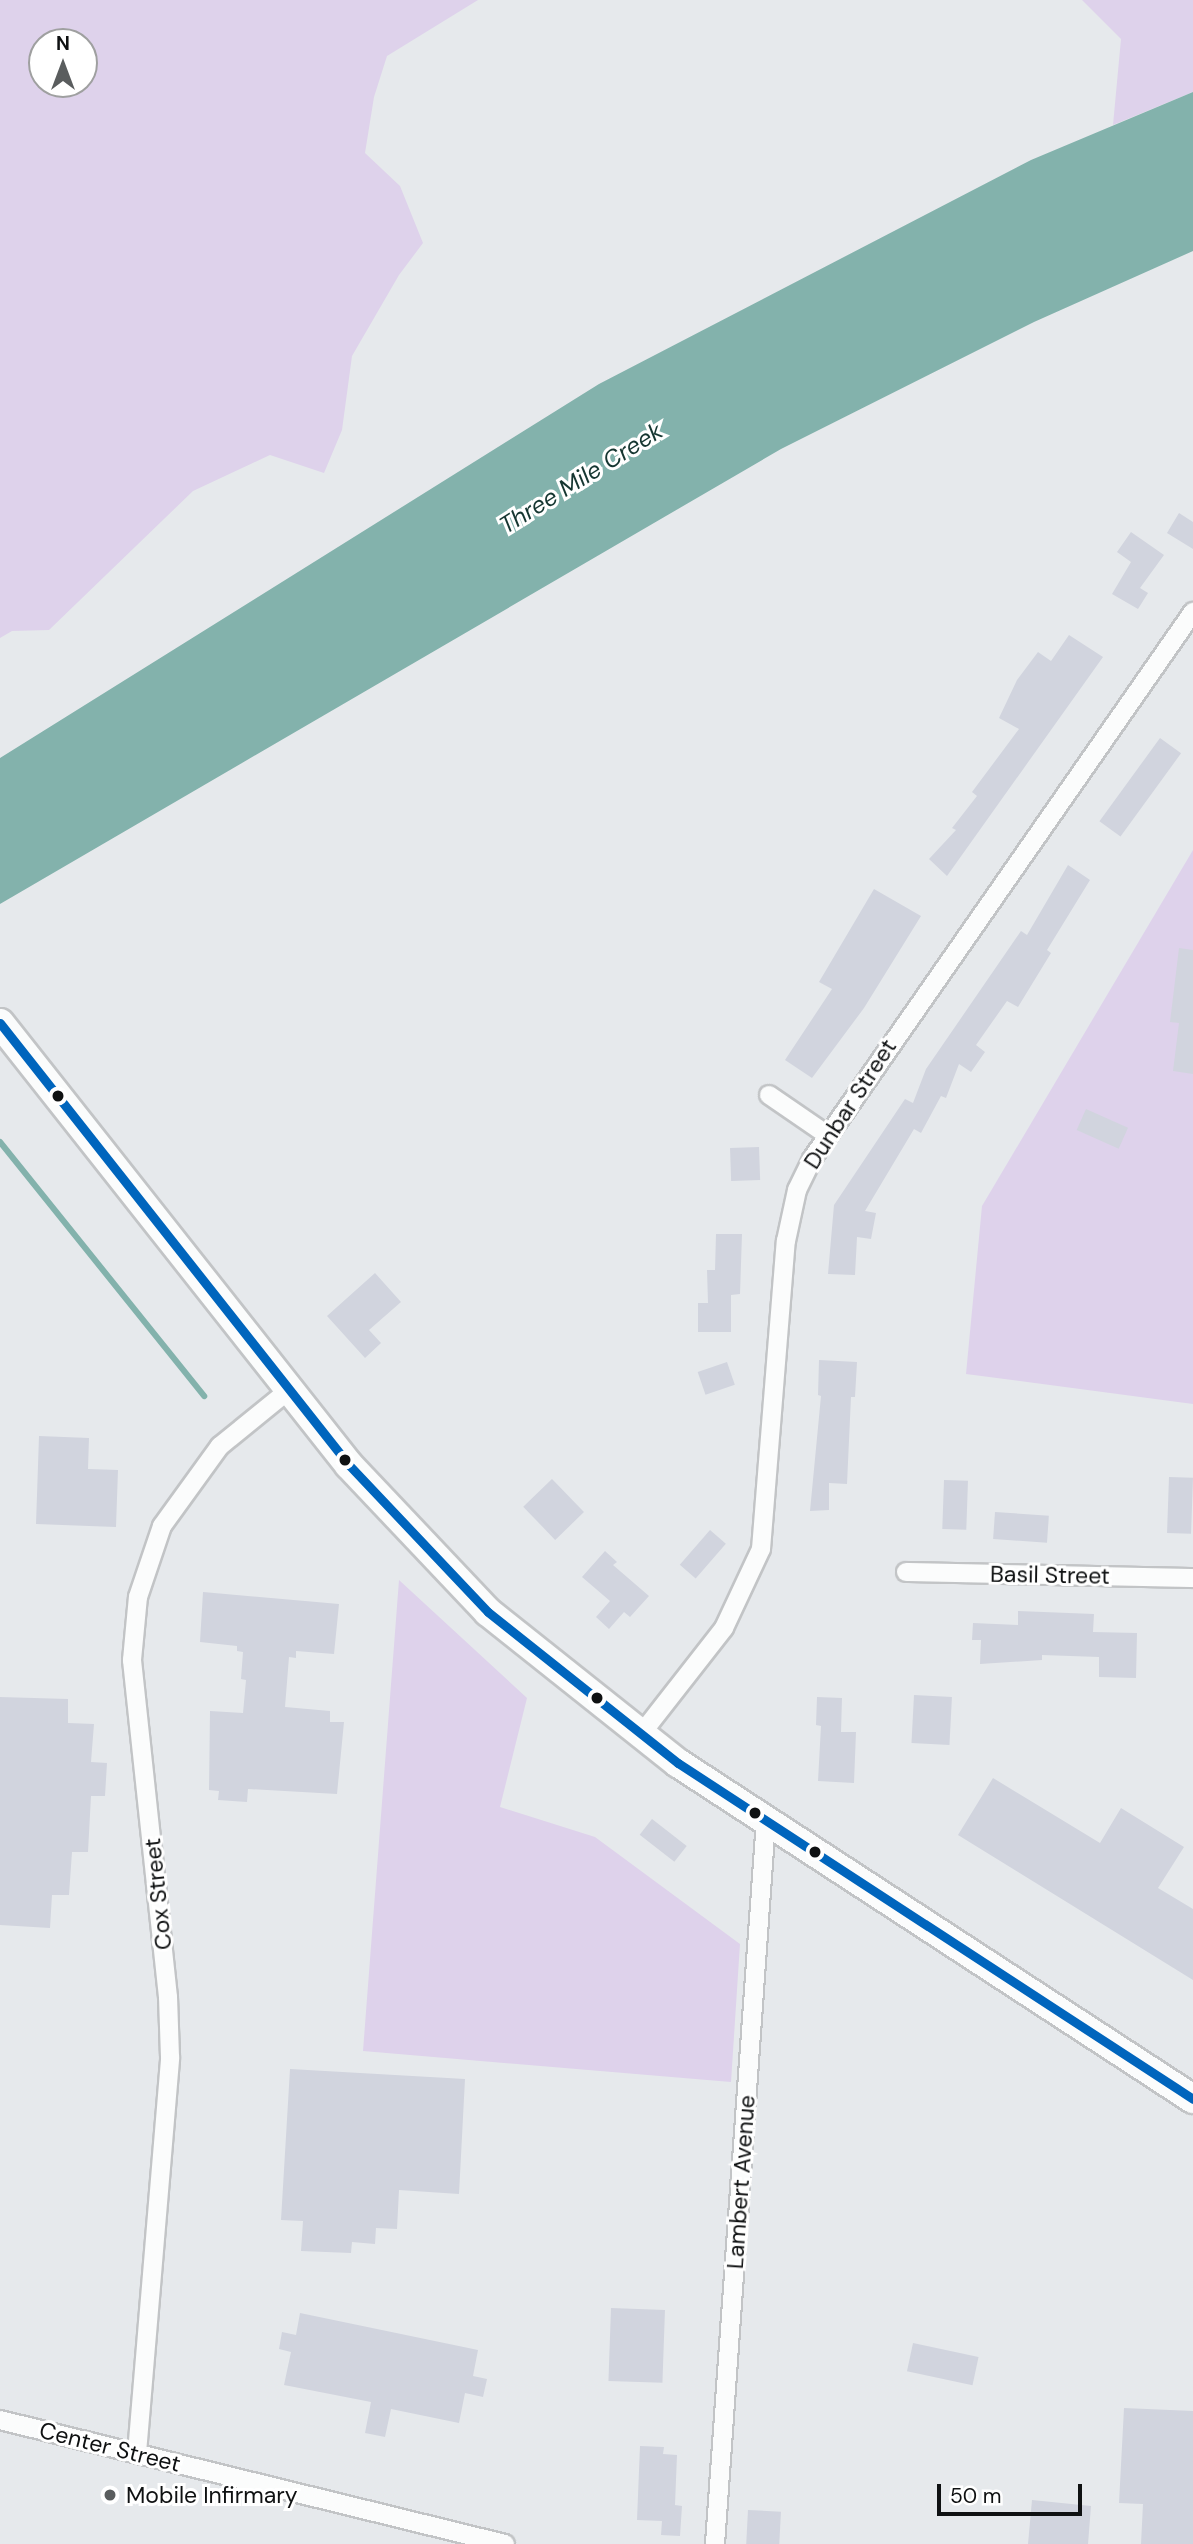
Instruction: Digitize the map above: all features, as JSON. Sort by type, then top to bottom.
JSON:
[{"type":"main road","points":[[0,1023],[349,1465],[488,1612],[642,1733],[766,1821],[1193,2099]]},
{"type":"street","name":"Dunbar Street","points":[[642,1733],[724,1628],[761,1549],[791,1214],[826,1134],[1193,612]]},
{"type":"street","points":[[769,1095],[826,1134]]},
{"type":"street","name":"Cox Street","points":[[137,2454],[170,2057],[165,1971],[132,1660],[138,1597],[162,1526],[220,1446],[289,1390]]},
{"type":"street","name":"Basil Street","points":[[906,1572],[1193,1578]]},
{"type":"street","name":"Lambert Avenue","points":[[715,2544],[766,1821]]},
{"type":"street","name":"Center Street","points":[[0,2420],[505,2544]]},
{"type":"shaded area","points":[[0,0],[478,0],[387,56],[374,97],[365,153],[400,186],[423,243],[399,275],[352,356],[342,430],[324,473],[270,455],[193,491],[49,630],[12,631],[0,638]]},
{"type":"shaded area","points":[[1082,0],[1193,0],[1193,92],[1113,125],[1121,39]]},
{"type":"shaded area","points":[[1193,850],[1193,1404],[966,1374],[982,1206]]},
{"type":"shaded area","points":[[399,1580],[527,1698],[500,1807],[595,1837],[740,1944],[731,2082],[363,2051]]},
{"type":"water","name":"Three Mile Creek","points":[[1193,92],[1193,251],[1034,322],[781,449],[0,904],[0,758],[599,384],[1031,160]]},
{"type":"building","points":[[1179,513],[1193,522],[1193,549],[1167,533]]},
{"type":"building","points":[[1131,532],[1164,555],[1140,588],[1148,593],[1138,609],[1112,594],[1131,562],[1117,552]]},
{"type":"building","points":[[1069,635],[1103,657],[947,876],[929,859],[956,830],[952,828],[977,796],[972,792],[1019,729],[999,718],[1017,680],[1038,652],[1051,661]]},
{"type":"building","points":[[1160,738],[1181,753],[1120,837],[1099,821]]},
{"type":"building","points":[[1068,865],[1090,880],[1047,950],[1051,953],[1018,1007],[1007,1001],[976,1045],[985,1052],[971,1072],[959,1064],[946,1098],[941,1096],[921,1133],[914,1129],[865,1211],[876,1213],[871,1239],[857,1237],[855,1275],[828,1274],[834,1205],[905,1099],[913,1103],[926,1069],[1021,931],[1027,935]]},
{"type":"building","points":[[874,889],[921,916],[864,1008],[812,1078],[785,1060],[832,989],[819,982]]},
{"type":"building","points":[[1179,948],[1193,950],[1193,1074],[1173,1071],[1179,1023],[1170,1022]]},
{"type":"building","points":[[1086,1109],[1128,1128],[1119,1149],[1077,1130]]},
{"type":"building","points":[[759,1147],[760,1180],[731,1181],[730,1148]]},
{"type":"building","points":[[716,1234],[742,1234],[740,1294],[731,1295],[731,1332],[698,1332],[698,1303],[708,1303],[707,1270],[715,1270]]},
{"type":"building","points":[[375,1273],[401,1302],[369,1330],[381,1343],[365,1358],[327,1316]]},
{"type":"building","points":[[819,1360],[857,1362],[855,1397],[851,1397],[847,1484],[829,1483],[829,1510],[810,1511],[821,1396],[818,1395]]},
{"type":"building","points":[[727,1362],[735,1385],[706,1395],[698,1372]]},
{"type":"building","points":[[39,1436],[89,1438],[88,1469],[118,1470],[116,1527],[36,1524]]},
{"type":"building","points":[[1169,1477],[1193,1478],[1191,1534],[1167,1533]]},
{"type":"building","points":[[552,1479],[584,1512],[555,1540],[523,1507]]},
{"type":"building","points":[[944,1480],[968,1481],[966,1530],[942,1529]]},
{"type":"building","points":[[995,1512],[1049,1516],[1047,1543],[993,1539]]},
{"type":"building","points":[[710,1530],[726,1544],[696,1578],[680,1565]]},
{"type":"building","points":[[605,1551],[617,1562],[613,1565],[649,1596],[630,1617],[624,1612],[609,1629],[596,1617],[610,1601],[582,1577]]},
{"type":"building","points":[[203,1592],[339,1604],[334,1654],[296,1651],[296,1658],[289,1657],[285,1707],[330,1711],[330,1722],[344,1722],[337,1794],[248,1789],[247,1802],[218,1800],[219,1791],[209,1790],[210,1711],[243,1713],[246,1680],[241,1679],[243,1652],[237,1651],[237,1646],[200,1642]]},
{"type":"building","points":[[1018,1611],[1094,1614],[1093,1632],[1137,1633],[1136,1678],[1099,1677],[1099,1657],[1042,1655],[1042,1660],[980,1664],[981,1640],[972,1640],[973,1623],[1018,1625]]},
{"type":"building","points":[[914,1695],[952,1697],[949,1745],[911,1743]]},
{"type":"building","points":[[0,1697],[68,1699],[68,1723],[94,1724],[91,1762],[107,1763],[105,1796],[91,1796],[88,1852],[72,1852],[69,1895],[52,1895],[50,1928],[0,1925]]},
{"type":"building","points":[[817,1697],[842,1698],[841,1732],[856,1732],[854,1783],[818,1781],[821,1726],[816,1725]]},
{"type":"building","points":[[993,1778],[1100,1843],[1121,1808],[1184,1847],[1158,1888],[1193,1909],[1193,1980],[958,1835]]},
{"type":"building","points":[[652,1819],[687,1846],[674,1862],[640,1835]]},
{"type":"building","points":[[290,2069],[465,2079],[459,2194],[399,2190],[397,2229],[376,2228],[375,2244],[352,2242],[351,2253],[301,2251],[303,2221],[281,2220]]},
{"type":"building","points":[[611,2308],[665,2310],[662,2383],[608,2381]]},
{"type":"building","points":[[300,2313],[478,2350],[473,2376],[487,2379],[483,2397],[465,2393],[459,2423],[391,2409],[385,2437],[365,2433],[371,2402],[284,2385],[291,2352],[279,2349],[282,2332],[296,2335]]},
{"type":"building","points":[[913,2343],[979,2357],[973,2385],[907,2371]]},
{"type":"building","points":[[1124,2408],[1193,2411],[1193,2544],[1141,2544],[1143,2504],[1119,2503]]},
{"type":"building","points":[[640,2446],[664,2447],[663,2454],[677,2455],[675,2505],[682,2506],[680,2536],[661,2535],[662,2521],[637,2520]]},
{"type":"building","points":[[1032,2500],[1091,2506],[1088,2544],[1028,2544]]},
{"type":"building","points":[[748,2510],[781,2512],[779,2544],[746,2544]]},
{"type":"waterway","points":[[0,1142],[204,1396]]},
{"type":"transit line","points":[[0,1023],[349,1465],[488,1612],[678,1763],[1193,2099]]},
{"type":"place","name":"Mobile Infirmary","points":[[110,2495]]}]
